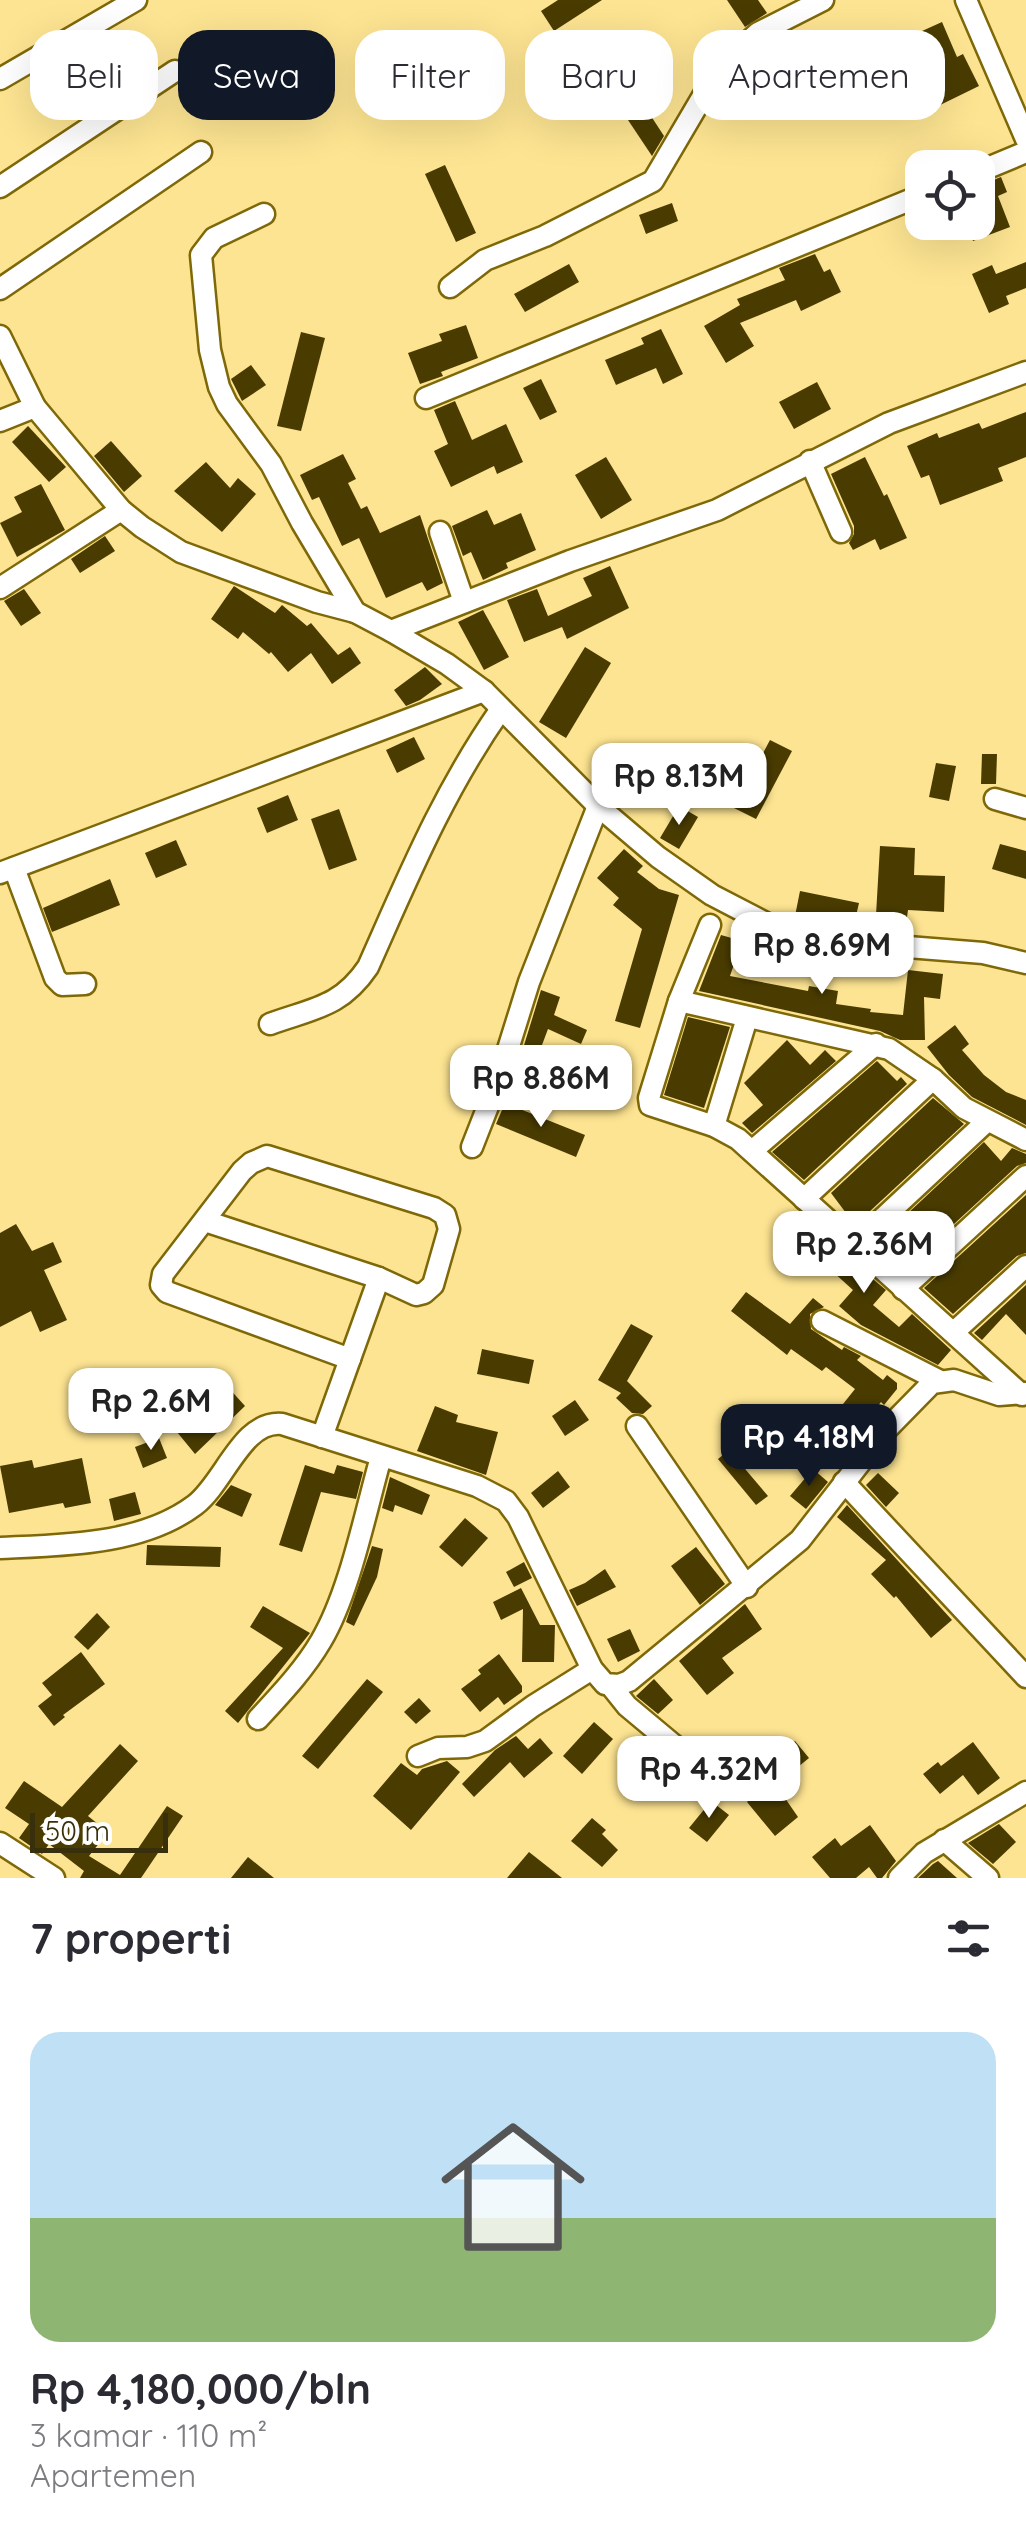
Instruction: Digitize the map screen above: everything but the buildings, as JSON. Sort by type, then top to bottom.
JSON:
[{"type":"street","points":[[0,79],[136,0]]},
{"type":"street","points":[[450,286],[485,260],[545,236],[653,181],[720,66],[758,34],[823,0]]},
{"type":"street","points":[[966,0],[1026,140]]},
{"type":"street","points":[[0,186],[175,71]]},
{"type":"street","points":[[0,289],[201,152]]},
{"type":"street","points":[[995,165],[1026,152]]},
{"type":"street","points":[[426,398],[905,202]]},
{"type":"street","points":[[264,214],[214,238],[201,255],[210,350],[218,386],[226,404],[272,464],[355,612]]},
{"type":"street","points":[[0,336],[35,407],[121,510],[142,527],[181,552],[355,612],[446,664],[484,691],[598,806],[658,857],[712,895],[785,933],[838,942],[983,953],[1026,962]]},
{"type":"street","points":[[391,631],[716,510],[889,424],[1026,372]]},
{"type":"street","points":[[0,422],[35,407]]},
{"type":"street","points":[[810,461],[841,532]]},
{"type":"street","points":[[0,588],[121,510]]},
{"type":"street","points":[[440,532],[464,602]]},
{"type":"street","points":[[85,984],[62,985],[55,978],[7,871],[484,691]]},
{"type":"street","points":[[270,1024],[344,997],[355,986],[368,967],[428,828],[501,708]]},
{"type":"street","points":[[995,799],[1026,808]]},
{"type":"street","points":[[472,1146],[499,1078],[529,982],[598,806]]},
{"type":"street","points":[[710,925],[680,1001],[650,1105],[714,1126],[752,1151],[1024,1394]]},
{"type":"street","points":[[680,1001],[876,1044],[933,1079],[964,1108],[1026,1140]]},
{"type":"street","points":[[714,1126],[747,1018]]},
{"type":"street","points":[[752,1151],[876,1044]]},
{"type":"street","points":[[804,1199],[933,1079]]},
{"type":"street","points":[[854,1245],[986,1122]]},
{"type":"street","points":[[204,1221],[379,1278],[416,1294],[429,1290],[449,1229],[445,1215],[434,1208],[267,1156],[242,1171],[163,1274],[163,1290],[350,1359]]},
{"type":"street","points":[[903,1289],[1026,1176]]},
{"type":"street","points":[[954,1332],[1026,1266]]},
{"type":"street","points":[[322,1437],[379,1278]]},
{"type":"street","points":[[822,1322],[938,1380],[954,1380],[999,1395],[1024,1394]]},
{"type":"street","points":[[611,1686],[629,1681],[800,1540],[884,1432],[923,1389],[938,1380]]},
{"type":"street","points":[[0,1548],[73,1545],[144,1530],[177,1516],[210,1492],[246,1439],[265,1424],[282,1424],[477,1486],[506,1502],[518,1516],[599,1680],[611,1686],[627,1706],[712,1777]]},
{"type":"street","points":[[638,1426],[747,1586]]},
{"type":"street","points":[[258,1719],[296,1678],[322,1638],[336,1608],[381,1458]]},
{"type":"street","points":[[844,1482],[1026,1677]]},
{"type":"street","points":[[418,1756],[438,1748],[485,1742],[592,1670]]},
{"type":"street","points":[[900,1878],[924,1853],[1026,1792]]},
{"type":"street","points":[[944,1840],[988,1878]]},
{"type":"street","points":[[0,1842],[29,1872],[54,1878]]}]
